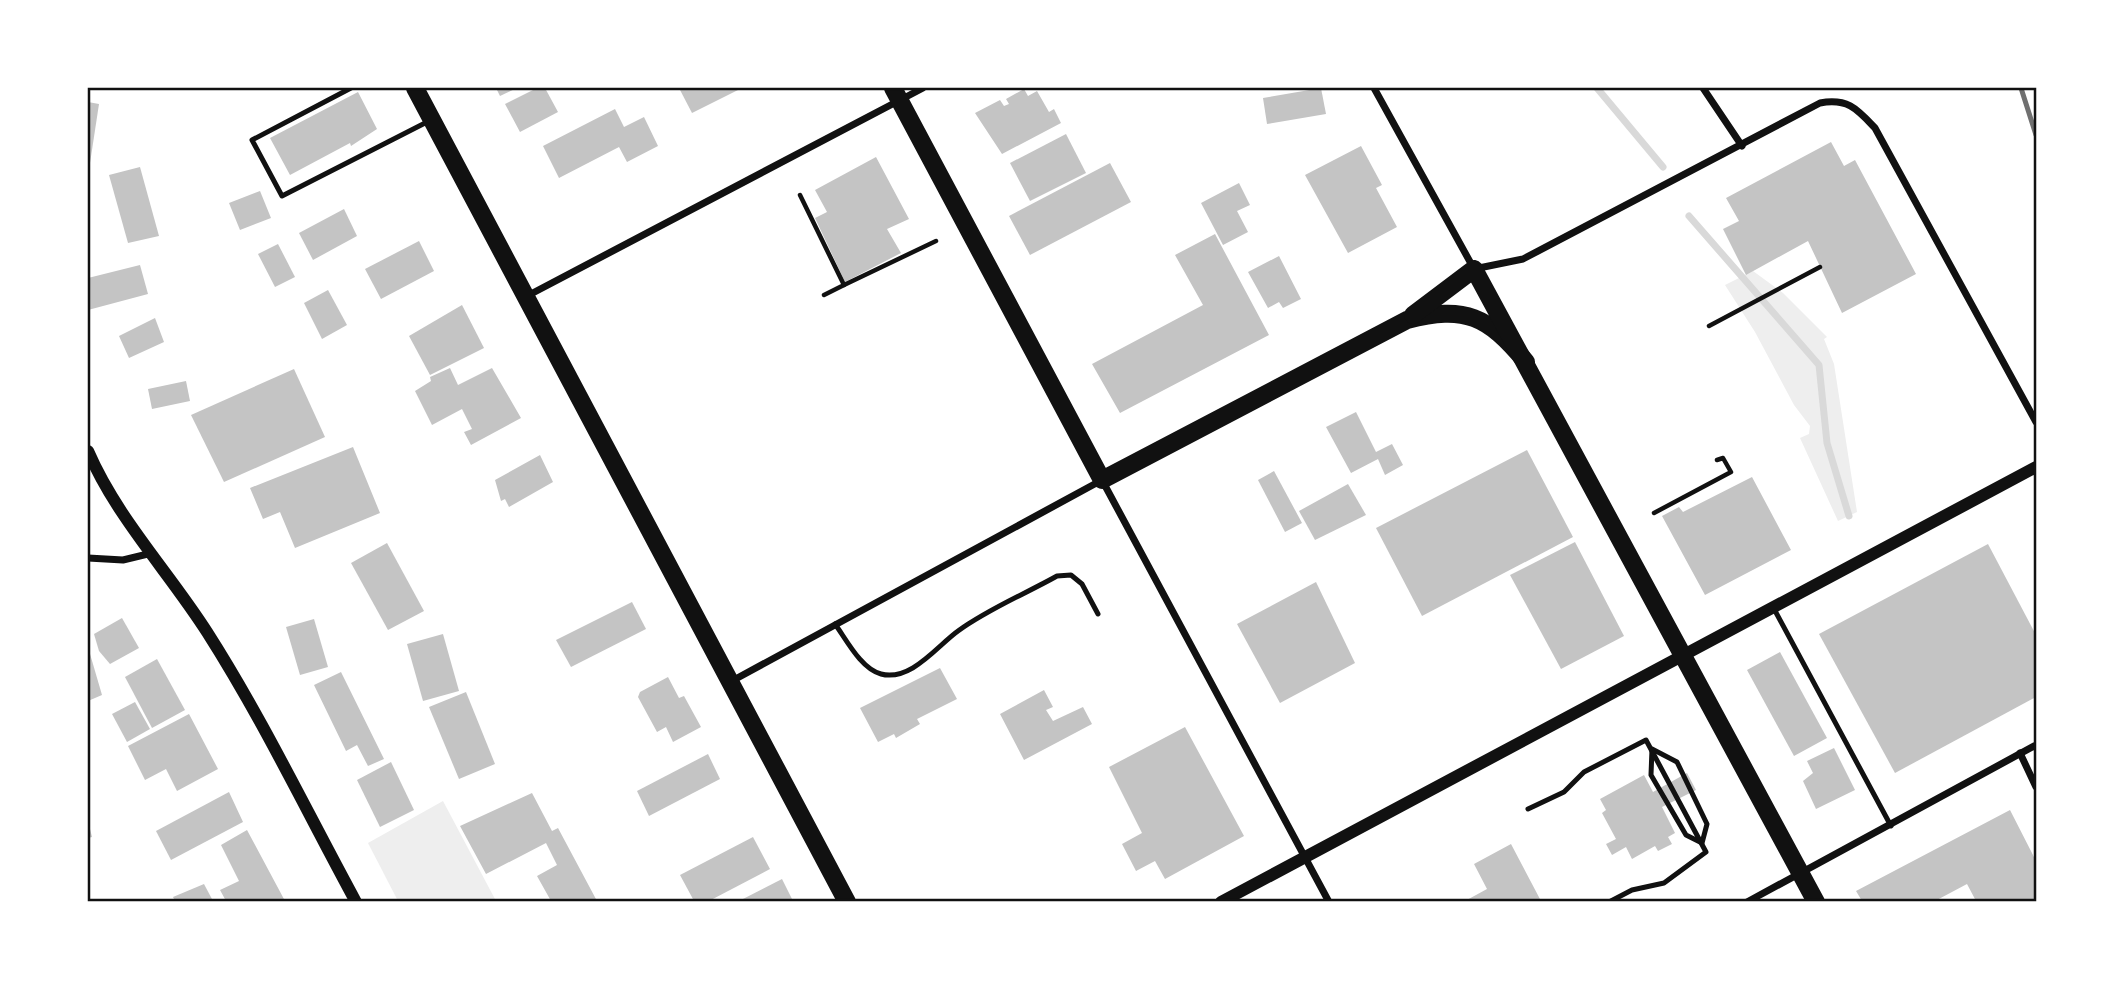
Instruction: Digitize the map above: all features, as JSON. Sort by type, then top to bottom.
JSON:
[{"type":"main road","points":[[415,88],[847,901]]},
{"type":"main road","points":[[897,94],[1102,480],[1407,320],[1474,269],[1815,901]]},
{"type":"main road","points":[[1407,320],[1437,312],[1465,314],[1488,323],[1526,362]]},
{"type":"street","points":[[527,297],[897,94],[923,88]]},
{"type":"street","points":[[1374,88],[1474,269],[1524,260],[1820,103],[1834,101],[1853,105],[1875,128],[2036,422]]},
{"type":"street","points":[[1703,88],[1742,146]]},
{"type":"street","points":[[88,451],[106,491],[152,553],[230,669],[356,901]]},
{"type":"street","points":[[1220,901],[2036,467]]},
{"type":"street","points":[[730,682],[1102,480],[1329,901]]},
{"type":"street","points":[[88,558],[123,560],[152,553]]},
{"type":"street","points":[[1747,901],[1891,826],[2036,745]]},
{"type":"street","points":[[2020,753],[2036,787]]},
{"type":"lane","points":[[351,88],[252,140],[282,196],[432,119]]},
{"type":"lane","points":[[835,624],[865,663],[875,672],[887,675],[934,654],[958,631],[1057,576],[1072,575],[1082,584],[1098,614]]},
{"type":"lane","points":[[1773,607],[1891,826]]},
{"type":"lane","points":[[1528,809],[1564,792],[1584,772],[1647,740],[1706,852],[1664,883],[1632,890],[1609,901]]},
{"type":"lane","points":[[1652,749],[1651,775],[1686,835],[1702,843]]},
{"type":"lane","points":[[1652,749],[1677,762],[1707,824],[1702,843]]},
{"type":"path","points":[[800,195],[844,285]]},
{"type":"path","points":[[824,295],[936,241]]},
{"type":"path","points":[[1709,326],[1820,267]]},
{"type":"path","points":[[1654,513],[1731,472],[1723,458],[1717,460]]},
{"type":"shaded area","points":[[1753,271],[1783,293],[1827,337],[1824,339],[1834,364],[1857,512],[1838,521],[1800,438],[1809,434],[1810,426],[1794,405],[1755,332],[1725,285]]},
{"type":"shaded area","points":[[443,801],[496,901],[398,901],[368,843]]},
{"type":"building","points":[[496,88],[517,88],[500,96]]},
{"type":"building","points":[[537,88],[545,88],[558,112],[520,132],[505,104]]},
{"type":"building","points":[[679,88],[742,88],[692,113]]},
{"type":"building","points":[[1321,88],[1326,114],[1267,124],[1263,98]]},
{"type":"building","points":[[1024,89],[1028,96],[1037,91],[1049,112],[1054,109],[1061,123],[1002,154],[975,113],[1000,100],[1004,106],[1009,104],[1006,99]]},
{"type":"building","points":[[358,92],[377,129],[351,146],[350,143],[290,175],[270,138]]},
{"type":"building","points":[[88,102],[99,104],[90,163],[88,163]]},
{"type":"building","points":[[615,109],[624,127],[644,117],[658,146],[627,162],[619,147],[559,178],[543,146]]},
{"type":"building","points":[[1066,134],[1086,173],[1030,201],[1010,163]]},
{"type":"building","points":[[1831,142],[1844,166],[1855,160],[1916,274],[1842,313],[1808,241],[1746,275],[1723,229],[1739,221],[1726,198]]},
{"type":"building","points":[[1361,146],[1382,185],[1376,188],[1397,227],[1348,253],[1305,175]]},
{"type":"building","points":[[876,157],[909,219],[887,229],[901,253],[845,282],[815,218],[827,212],[815,190]]},
{"type":"building","points":[[1110,163],[1131,202],[1030,255],[1009,216]]},
{"type":"building","points":[[140,167],[159,236],[128,243],[109,175]]},
{"type":"building","points":[[1239,183],[1250,205],[1237,211],[1248,232],[1223,245],[1201,203]]},
{"type":"building","points":[[260,191],[271,218],[240,230],[229,203]]},
{"type":"building","points":[[344,209],[357,236],[313,260],[299,233]]},
{"type":"building","points":[[1215,234],[1269,335],[1120,413],[1092,364],[1203,305],[1175,255]]},
{"type":"building","points":[[419,241],[434,271],[381,299],[365,269]]},
{"type":"building","points":[[278,244],[295,277],[275,287],[258,254]]},
{"type":"building","points":[[1279,256],[1301,299],[1283,308],[1279,302],[1268,308],[1248,272]]},
{"type":"building","points":[[140,265],[148,294],[88,310],[88,278]]},
{"type":"building","points":[[328,290],[347,325],[322,339],[304,303]]},
{"type":"building","points":[[462,305],[484,348],[430,375],[409,336]]},
{"type":"building","points":[[155,318],[164,342],[129,358],[119,336]]},
{"type":"building","points":[[450,368],[458,385],[492,368],[521,418],[471,445],[464,432],[472,429],[462,409],[432,425],[415,391],[431,381],[430,377]]},
{"type":"building","points":[[294,369],[325,437],[224,482],[191,415]]},
{"type":"building","points":[[186,381],[190,401],[152,409],[148,389]]},
{"type":"building","points":[[1356,412],[1376,452],[1392,444],[1403,465],[1385,475],[1378,459],[1351,473],[1326,427]]},
{"type":"building","points":[[353,447],[380,513],[295,548],[280,512],[263,519],[250,488]]},
{"type":"building","points":[[1527,450],[1573,537],[1422,616],[1376,528]]},
{"type":"building","points":[[540,455],[553,482],[509,507],[505,499],[501,501],[495,480]]},
{"type":"building","points":[[1274,471],[1302,523],[1285,532],[1258,480]]},
{"type":"building","points":[[1752,477],[1791,550],[1705,595],[1662,516],[1679,507],[1683,512]]},
{"type":"building","points":[[1348,484],[1366,515],[1315,540],[1299,511]]},
{"type":"building","points":[[1575,542],[1624,636],[1561,669],[1510,575]]},
{"type":"building","points":[[387,543],[424,611],[388,630],[351,563]]},
{"type":"building","points":[[1988,544],[2036,635],[2036,697],[1895,773],[1819,634]]},
{"type":"building","points":[[1316,582],[1355,663],[1280,703],[1237,624]]},
{"type":"building","points":[[632,602],[646,629],[571,667],[556,640]]},
{"type":"building","points":[[122,618],[139,648],[110,664],[99,651],[94,634]]},
{"type":"building","points":[[314,619],[328,667],[300,675],[286,627]]},
{"type":"building","points":[[443,634],[459,691],[423,701],[407,644]]},
{"type":"building","points":[[88,647],[102,695],[88,701]]},
{"type":"building","points":[[1780,652],[1827,738],[1794,756],[1747,670]]},
{"type":"building","points":[[157,659],[185,710],[152,728],[125,677]]},
{"type":"building","points":[[940,668],[957,699],[917,719],[920,724],[896,738],[894,734],[878,742],[860,708]]},
{"type":"building","points":[[341,672],[384,759],[368,766],[357,745],[346,751],[314,685]]},
{"type":"building","points":[[668,677],[679,698],[684,696],[701,727],[673,742],[666,727],[657,732],[638,697],[640,692]]},
{"type":"building","points":[[1044,690],[1053,707],[1046,710],[1053,721],[1083,707],[1092,724],[1024,760],[1000,714]]},
{"type":"building","points":[[466,692],[495,764],[459,779],[429,707]]},
{"type":"building","points":[[135,702],[150,729],[127,742],[112,714]]},
{"type":"building","points":[[189,714],[218,769],[177,791],[166,769],[145,780],[128,746]]},
{"type":"building","points":[[1185,727],[1244,836],[1165,879],[1155,861],[1136,871],[1122,844],[1142,833],[1109,767]]},
{"type":"building","points":[[1834,748],[1855,790],[1816,809],[1803,781],[1813,773],[1807,761]]},
{"type":"building","points":[[708,754],[720,779],[649,816],[637,791]]},
{"type":"building","points":[[391,762],[414,810],[380,827],[357,780]]},
{"type":"building","points":[[1687,773],[1696,790],[1662,807],[1675,833],[1668,837],[1672,844],[1658,851],[1655,846],[1632,859],[1626,847],[1612,855],[1606,844],[1616,839],[1602,813],[1606,810],[1600,799],[1644,775],[1653,792]]},
{"type":"building","points":[[229,792],[243,822],[171,860],[156,831]]},
{"type":"building","points":[[532,793],[552,831],[558,828],[597,901],[551,901],[537,876],[557,865],[546,843],[486,874],[460,826]]},
{"type":"building","points":[[2010,810],[2036,861],[2036,901],[1976,901],[1967,884],[1935,901],[1862,901],[1856,891]]},
{"type":"building","points":[[88,821],[92,837],[88,838]]},
{"type":"building","points":[[247,830],[285,901],[226,901],[220,890],[239,881],[221,845]]},
{"type":"building","points":[[753,837],[770,869],[709,901],[694,901],[680,875]]},
{"type":"building","points":[[1511,844],[1541,901],[1465,901],[1487,889],[1474,864]]},
{"type":"building","points":[[782,879],[793,901],[739,901]]},
{"type":"building","points":[[204,884],[213,901],[175,901],[173,897]]},
{"type":"waterway","points":[[1597,88],[1663,167]]},
{"type":"waterway","points":[[1689,216],[1819,365],[1827,443],[1849,516]]},
{"type":"railway","points":[[2021,88],[2036,135]]}]
